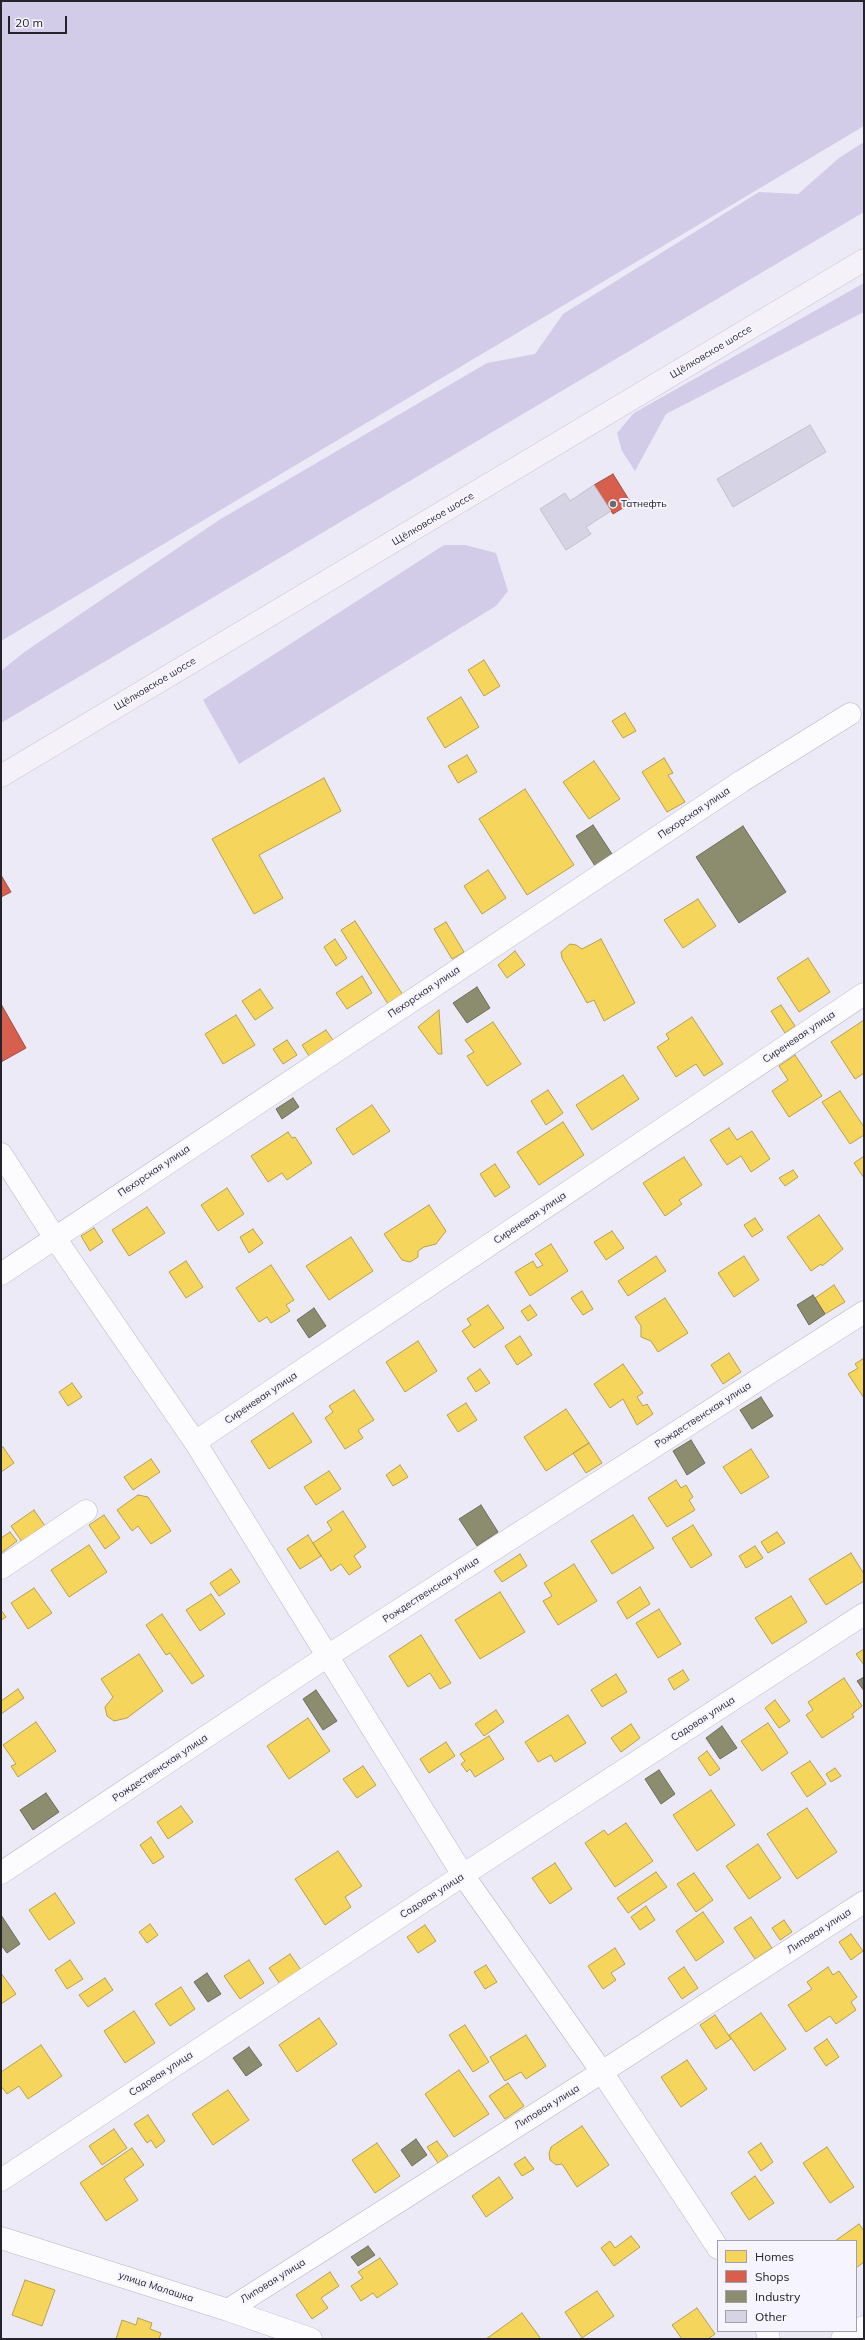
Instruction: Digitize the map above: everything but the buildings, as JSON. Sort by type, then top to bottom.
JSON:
[{"type":"main road","name":"Щёлковское шоссе","points":[[1,776],[864,260]]},
{"type":"street","name":"Пехорская улица","points":[[1,1274],[742,781],[850,714]]},
{"type":"street","name":"Сиреневая улица","points":[[195,1442],[864,994]]},
{"type":"street","points":[[1,1154],[55,1238],[195,1442],[326,1657],[463,1875],[602,2072],[717,2246]]},
{"type":"street","name":"Рождественская улица","points":[[1,1873],[326,1657],[864,1312]]},
{"type":"street","points":[[1,1568],[86,1511]]},
{"type":"street","name":"Садовая улица","points":[[1,2180],[463,1875],[864,1614]]},
{"type":"street","name":"Липовая улица","points":[[228,2310],[602,2072],[864,1902]]},
{"type":"street","name":"улица Малашка","points":[[1,2238],[228,2310],[311,2339]]},
{"type":"street","points":[[842,2339],[855,2332]]},
{"type":"shaded area","points":[[1,1],[864,1],[864,126],[1,641]]},
{"type":"shaded area","points":[[864,142],[864,212],[1,723],[1,671],[23,653],[219,520],[487,363],[535,354],[563,314],[759,192],[798,194],[839,158]]},
{"type":"shaded area","points":[[864,283],[864,312],[666,414],[635,471],[622,451],[617,433],[634,413]]},
{"type":"shaded area","points":[[444,545],[465,545],[496,553],[508,591],[496,606],[239,764],[203,700]]},
{"type":"place","name":"Татнефть","points":[[613,504]]}]
